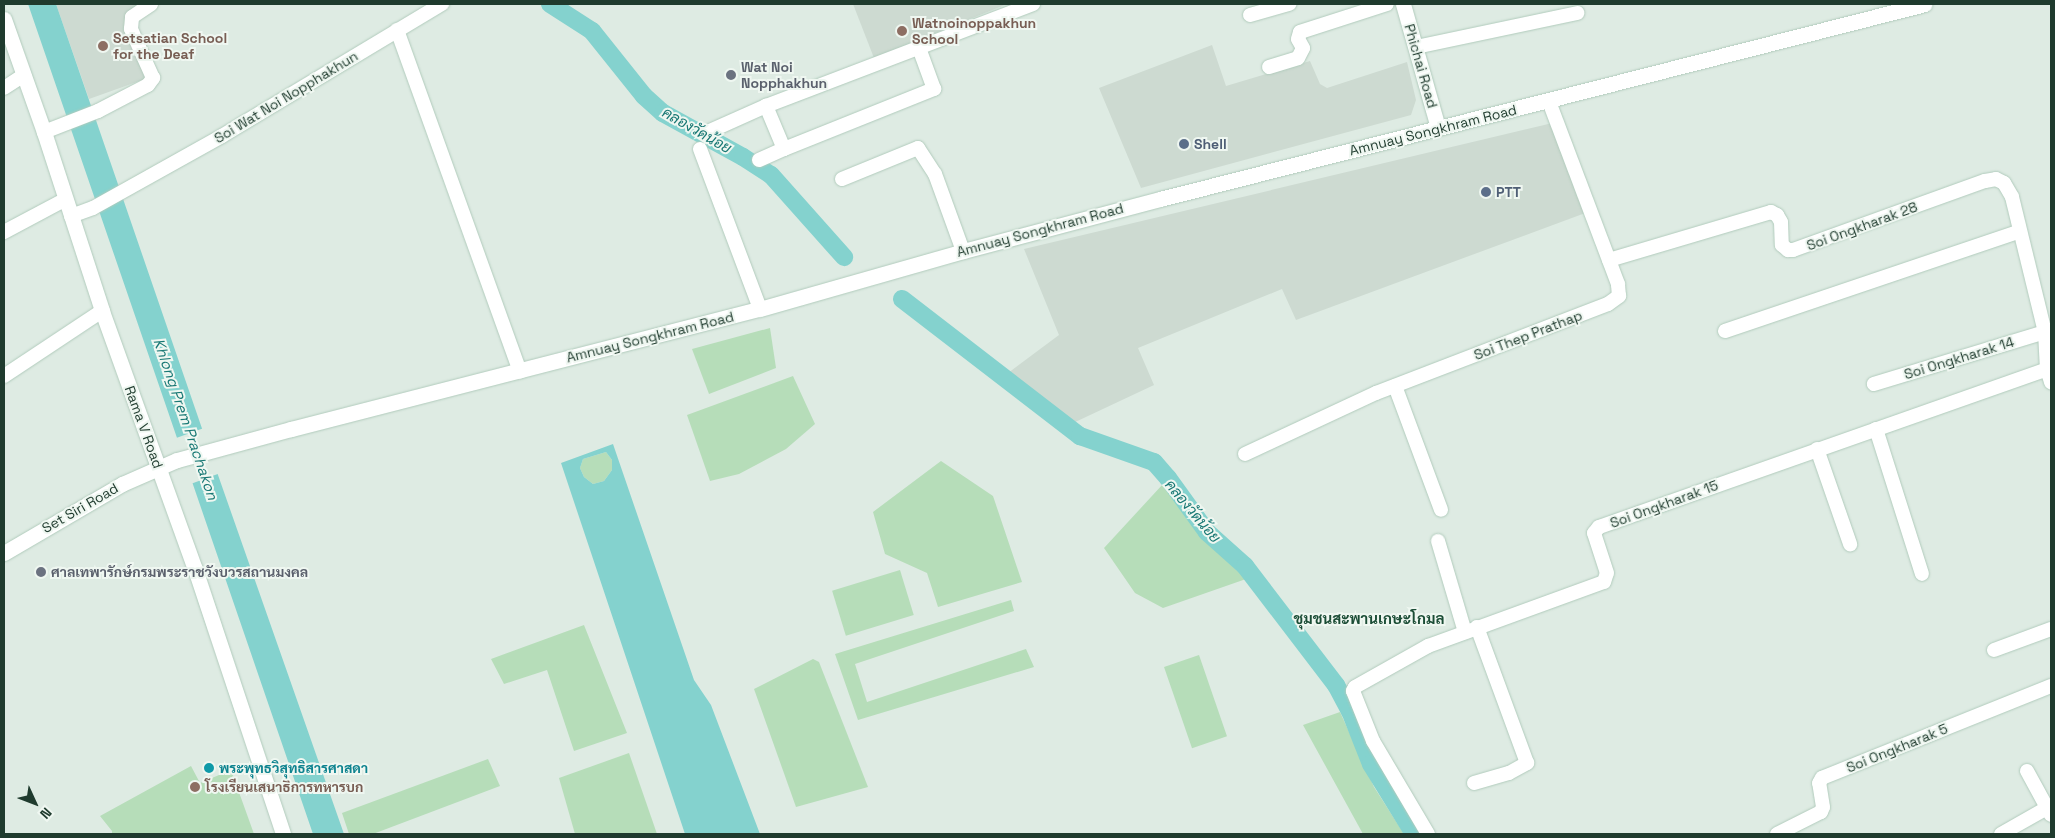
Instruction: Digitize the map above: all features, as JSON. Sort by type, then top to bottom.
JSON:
[{"type":"street","points":[[44,132],[98,111],[148,85],[153,78],[132,29],[132,17],[151,4]]},
{"type":"street","name":"Soi Wat Noi Nopphakhun","points":[[71,216],[93,208],[222,136],[442,4]]},
{"type":"street","points":[[710,130],[766,106],[1033,4]]},
{"type":"street","points":[[1250,15],[1272,6],[1289,4]]},
{"type":"street","points":[[1269,67],[1298,58],[1303,48],[1298,39],[1300,32],[1387,4]]},
{"type":"street","name":"Phichai Road","points":[[1403,4],[1438,128]]},
{"type":"street","name":"Amnuay Songkhram Road","points":[[158,467],[291,429],[520,372],[760,309],[963,251],[1925,4]]},
{"type":"street","points":[[1416,46],[1577,13]]},
{"type":"street","name":"Rama V Road","points":[[4,19],[44,132],[102,311],[195,569],[283,834]]},
{"type":"street","points":[[397,30],[520,372]]},
{"type":"street","points":[[759,160],[934,89],[919,48]]},
{"type":"street","points":[[4,88],[24,75]]},
{"type":"street","name":"Soi Thep Prathap","points":[[1245,454],[1395,386],[1608,304],[1619,296],[1618,284],[1549,101]]},
{"type":"street","points":[[766,106],[784,149]]},
{"type":"street","points":[[842,179],[918,148],[935,174],[963,251]]},
{"type":"street","points":[[700,149],[760,309]]},
{"type":"street","name":"Soi Ongkharak 28","points":[[1609,260],[1771,212],[1781,222],[1782,245],[1788,250],[1794,250],[1996,179],[2004,183],[2009,189],[2048,330],[2049,376]]},
{"type":"street","points":[[4,232],[66,199]]},
{"type":"street","points":[[1725,332],[2020,231]]},
{"type":"street","points":[[4,376],[102,311]]},
{"type":"street","name":"Soi Ongkharak 14","points":[[1874,384],[2048,330]]},
{"type":"street","name":"Soi Ongkharak 15","points":[[1428,834],[1373,741],[1352,691],[1358,684],[1414,653],[1471,630],[1604,582],[1607,573],[1594,533],[1599,527],[1816,449],[2049,376]]},
{"type":"street","points":[[1395,386],[1441,510]]},
{"type":"street","points":[[1876,429],[1922,574]]},
{"type":"street","points":[[1816,449],[1850,544]]},
{"type":"street","name":"Set Siri Road","points":[[4,553],[122,484],[158,467]]},
{"type":"street","points":[[1438,541],[1471,630],[1527,763],[1510,773],[1474,783]]},
{"type":"street","points":[[1994,650],[2051,628]]},
{"type":"street","name":"Soi Ongkharak 5","points":[[1777,834],[1819,814],[1823,807],[1819,783],[1822,778],[2051,686]]},
{"type":"street","points":[[2001,834],[2049,812],[2027,771]]},
{"type":"shaded area","name":"Setsatian School for the Deaf","points":[[56,4],[141,4],[127,13],[145,79],[89,99]]},
{"type":"shaded area","name":"Watnoinoppakhun School","points":[[853,4],[1007,4],[874,58]]},
{"type":"shaded area","points":[[1212,45],[1226,86],[1310,61],[1320,84],[1327,88],[1407,62],[1416,100],[1411,115],[1141,188],[1099,88]]},
{"type":"shaded area","points":[[1561,121],[1588,212],[1296,320],[1282,289],[1138,348],[1154,385],[1071,424],[1004,376],[1059,335],[1024,249]]},
{"type":"green space","points":[[770,328],[776,368],[709,394],[692,349]]},
{"type":"green space","points":[[793,376],[815,424],[786,449],[739,474],[710,481],[687,415]]},
{"type":"green space","points":[[606,452],[612,460],[612,470],[604,481],[593,484],[584,477],[580,468],[583,459]]},
{"type":"green space","points":[[941,461],[993,496],[1022,582],[938,607],[927,573],[885,554],[873,512]]},
{"type":"green space","points":[[1163,484],[1200,535],[1246,579],[1163,608],[1135,593],[1104,548]]},
{"type":"green space","points":[[900,570],[914,615],[846,636],[832,591]]},
{"type":"green space","points":[[1011,600],[1014,611],[855,664],[867,702],[1026,649],[1034,667],[858,720],[835,654]]},
{"type":"green space","points":[[584,625],[627,733],[574,751],[547,670],[504,684],[491,659]]},
{"type":"green space","points":[[1199,655],[1227,736],[1192,748],[1164,667]]},
{"type":"green space","points":[[813,659],[819,662],[868,787],[796,807],[754,689]]},
{"type":"green space","points":[[1340,712],[1374,787],[1404,834],[1363,834],[1303,725]]},
{"type":"green space","points":[[629,753],[657,834],[575,834],[559,778]]},
{"type":"green space","points":[[488,759],[500,786],[373,834],[349,834],[342,813]]},
{"type":"green space","name":"โรงเรียนเสนาธิการทหารบก","points":[[191,766],[200,783],[231,770],[254,834],[112,834],[112,831],[100,816]]},
{"type":"water","name":"Khlong Prem Prachakon","points":[[28,4],[56,4],[344,834],[313,834]]},
{"type":"water","points":[[613,444],[694,680],[711,705],[760,834],[685,834],[561,463]],"holes":[[[606,452],[612,460],[612,470],[604,481],[593,484],[584,477],[580,468],[583,459]]]},
{"type":"pier","points":[[204,428],[220,473],[191,484],[175,439]]},
{"type":"waterway","name":"คลองวัดน้อย","points":[[550,4],[592,31],[644,96],[663,113],[743,157],[771,175],[844,257]]},
{"type":"waterway","name":"คลองวัดน้อย","points":[[902,299],[1080,436],[1154,462],[1168,478],[1207,532],[1245,566],[1336,685],[1350,711],[1371,764],[1414,834]]},
{"type":"place","name":"Watnoinoppakhun School","points":[[902,31]]},
{"type":"place","name":"Setsatian School for the Deaf","points":[[103,46]]},
{"type":"place","name":"Wat Noi Nopphakhun","points":[[731,75]]},
{"type":"place","name":"Shell","points":[[1184,144]]},
{"type":"place","name":"PTT","points":[[1486,192]]},
{"type":"place","name":"ศาลเทพารักษ์กรมพระราชวังบวรสถานมงคล","points":[[41,572]]},
{"type":"place","name":"พระพุทธวิสุทธิสารศาสดา","points":[[209,768]]},
{"type":"place","name":"โรงเรียนเสนาธิการทหารบก","points":[[195,787]]},
{"type":"district","name":"ชุมชนสะพานเกษะโกมล","points":[[1369,619]]}]
